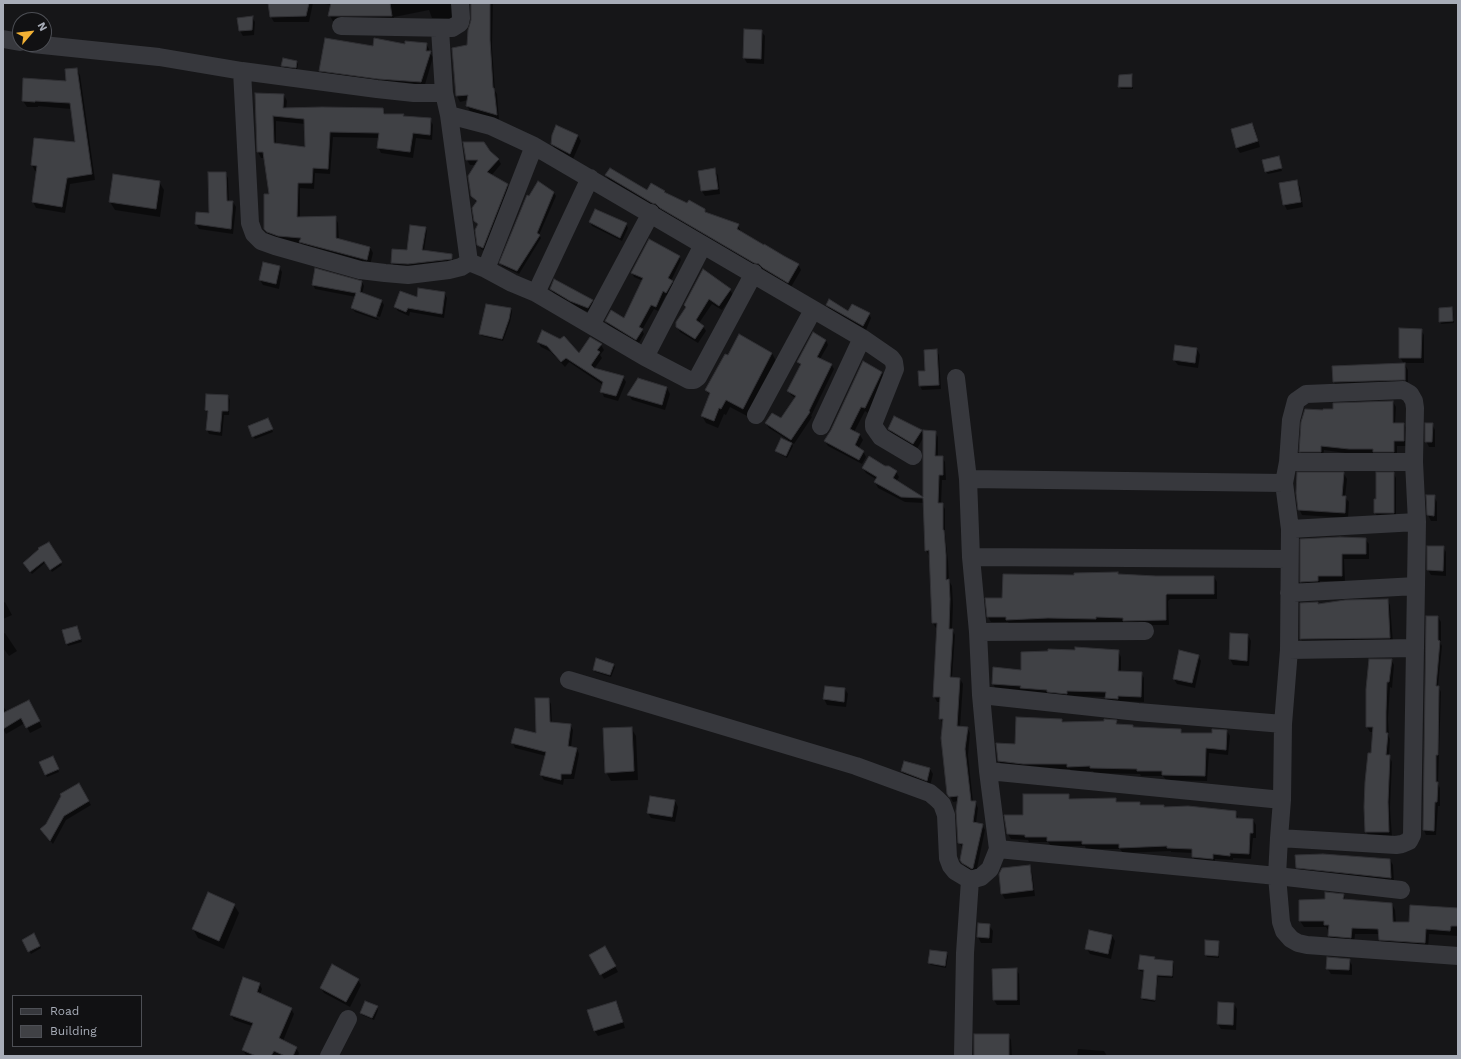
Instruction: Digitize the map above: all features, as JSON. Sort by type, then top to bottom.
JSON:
[{"type":"street","points":[[341,26],[440,29],[452,28],[460,23],[460,3]]},
{"type":"street","points":[[440,29],[444,93],[449,115],[469,262]]},
{"type":"street","points":[[52,46],[158,57],[242,71],[377,89],[444,93]]},
{"type":"street","points":[[242,71],[250,223],[254,234],[261,241],[360,270],[385,273],[408,275],[449,270],[460,267],[469,262],[486,268],[512,283],[536,292],[645,357],[689,380],[694,380],[698,377],[754,273]]},
{"type":"street","points":[[449,115],[491,126],[534,146],[651,213],[703,245],[754,273],[813,310],[862,338],[891,358],[895,366],[874,422],[874,427],[881,437],[913,456]]},
{"type":"street","points":[[486,268],[534,146]]},
{"type":"street","points":[[536,292],[590,178]]},
{"type":"street","points":[[592,325],[651,213]]},
{"type":"street","points":[[645,357],[703,245]]},
{"type":"street","points":[[756,415],[813,310]]},
{"type":"street","points":[[821,426],[862,338]]},
{"type":"street","points":[[569,680],[856,766],[930,793],[942,804],[946,815],[948,858],[951,866],[955,871],[970,880],[981,877],[990,869],[998,849],[988,771],[981,695],[978,632],[971,557],[968,479],[956,378]]},
{"type":"street","points":[[1279,838],[1396,845],[1409,841],[1412,835],[1417,522],[1414,462],[1415,408],[1414,401],[1410,394],[1404,390],[1303,395],[1296,401],[1291,420],[1288,462],[1284,483],[1290,529],[1289,650],[1283,724],[1282,800],[1279,838],[1277,876],[1281,922],[1284,931],[1290,939],[1307,945],[1458,956]]},
{"type":"street","points":[[1288,462],[1414,462]]},
{"type":"street","points":[[968,479],[1284,483]]},
{"type":"street","points":[[1290,529],[1417,522]]},
{"type":"street","points":[[971,557],[1289,559]]},
{"type":"street","points":[[1289,593],[1416,586]]},
{"type":"street","points":[[978,632],[1145,631]]},
{"type":"street","points":[[1289,650],[1415,648]]},
{"type":"street","points":[[981,695],[1138,712],[1283,724]]},
{"type":"street","points":[[988,771],[1282,800]]},
{"type":"street","points":[[998,849],[1277,876],[1401,890]]},
{"type":"street","points":[[963,1056],[965,953],[970,880]]},
{"type":"street","points":[[329,1056],[348,1019]]},
{"type":"building","points":[[268,3],[309,3],[306,16],[270,17]]},
{"type":"building","points":[[331,3],[390,3],[392,16],[328,16]]},
{"type":"building","points":[[471,3],[490,3],[490,40],[493,88],[497,115],[466,106],[468,95],[456,96],[452,48],[467,45],[468,30],[471,20]]},
{"type":"building","points":[[253,16],[252,30],[239,31],[237,18]]},
{"type":"building","points":[[744,29],[762,30],[761,59],[743,58]]},
{"type":"building","points":[[325,38],[373,46],[374,38],[405,44],[405,41],[427,43],[426,51],[431,51],[421,82],[378,79],[319,71]]},
{"type":"building","points":[[283,58],[297,61],[296,68],[281,66]]},
{"type":"building","points":[[77,68],[92,174],[67,178],[62,207],[32,202],[37,166],[31,165],[34,138],[75,142],[70,103],[22,101],[23,78],[66,81],[65,69]]},
{"type":"building","points":[[1132,74],[1132,87],[1118,87],[1119,75]]},
{"type":"building","points":[[255,93],[284,94],[283,108],[383,108],[384,114],[404,114],[403,116],[431,118],[430,135],[413,133],[410,152],[377,148],[379,133],[330,132],[328,169],[313,168],[312,183],[298,183],[297,217],[336,216],[336,238],[370,247],[367,260],[299,242],[301,238],[278,236],[267,232],[264,229],[264,194],[269,194],[263,152],[257,152]],"holes":[[[273,116],[304,119],[305,147],[274,143]]]},
{"type":"building","points":[[1252,123],[1258,141],[1236,148],[1231,129]]},
{"type":"building","points":[[556,125],[578,135],[570,154],[551,144],[552,135]]},
{"type":"building","points":[[463,142],[484,142],[490,151],[499,159],[487,172],[508,184],[483,248],[477,245],[475,230],[478,224],[474,221],[472,208],[477,201],[471,196],[468,176],[478,160],[466,160]]},
{"type":"building","points":[[1279,156],[1282,168],[1265,172],[1262,160]]},
{"type":"building","points":[[610,168],[647,190],[651,183],[665,191],[664,192],[687,203],[689,200],[705,209],[705,212],[739,224],[737,229],[799,264],[788,283],[759,264],[754,263],[605,175]]},
{"type":"building","points":[[715,168],[718,189],[701,191],[698,171]]},
{"type":"building","points":[[208,172],[226,172],[227,201],[233,201],[231,229],[195,224],[196,212],[209,213]]},
{"type":"building","points":[[113,174],[160,181],[156,209],[109,202]]},
{"type":"building","points":[[1297,180],[1301,202],[1283,205],[1279,183]]},
{"type":"building","points":[[538,181],[554,192],[537,233],[540,235],[517,271],[499,263],[527,195],[529,196]]},
{"type":"building","points":[[595,209],[627,223],[620,238],[589,222]]},
{"type":"building","points":[[410,225],[426,227],[422,250],[452,254],[452,259],[408,264],[391,263],[392,249],[407,250]]},
{"type":"building","points":[[649,239],[680,256],[668,278],[673,281],[666,293],[663,291],[656,307],[651,305],[639,327],[643,329],[636,340],[605,321],[611,310],[624,318],[643,278],[631,273]]},
{"type":"building","points":[[263,262],[280,266],[276,284],[259,280]]},
{"type":"building","points":[[315,268],[362,281],[360,292],[382,300],[376,317],[351,308],[356,293],[312,285]]},
{"type":"building","points":[[703,269],[731,289],[719,306],[709,299],[696,320],[704,326],[695,339],[676,327],[676,322],[686,307],[684,305]]},
{"type":"building","points":[[554,279],[593,300],[588,308],[570,301],[550,289]]},
{"type":"building","points":[[418,288],[445,292],[442,314],[408,308],[406,312],[394,307],[400,291],[417,297]]},
{"type":"building","points":[[829,299],[848,311],[852,304],[870,313],[863,326],[826,305]]},
{"type":"building","points":[[486,304],[511,308],[502,339],[479,334]]},
{"type":"building","points":[[1452,307],[1453,321],[1439,322],[1439,308]]},
{"type":"building","points":[[1399,328],[1422,329],[1421,358],[1399,358]]},
{"type":"building","points":[[542,330],[560,339],[564,336],[579,353],[590,337],[602,344],[597,350],[600,352],[591,365],[594,368],[624,376],[616,396],[600,392],[603,382],[566,358],[561,362],[547,346],[537,342]]},
{"type":"building","points":[[813,332],[826,340],[817,357],[832,364],[809,411],[810,412],[791,440],[765,423],[772,413],[781,418],[796,396],[787,391],[801,364],[797,362]]},
{"type":"building","points":[[739,334],[772,353],[743,409],[726,400],[721,409],[719,408],[714,421],[701,416],[710,393],[705,390],[725,354],[728,355]]},
{"type":"building","points":[[1175,345],[1197,348],[1195,363],[1173,360]]},
{"type":"building","points":[[937,349],[939,385],[919,386],[918,371],[925,371],[924,350]]},
{"type":"building","points":[[863,361],[882,372],[865,408],[861,407],[850,429],[860,434],[855,445],[864,451],[859,460],[824,441],[831,430]]},
{"type":"building","points":[[1405,363],[1405,380],[1333,382],[1332,366]]},
{"type":"building","points":[[638,378],[667,387],[662,405],[627,395]]},
{"type":"building","points":[[206,394],[228,395],[228,411],[222,411],[220,432],[206,430],[208,411],[205,410]]},
{"type":"building","points":[[1393,401],[1393,423],[1404,423],[1404,441],[1394,441],[1394,452],[1373,452],[1373,449],[1349,449],[1321,446],[1321,452],[1299,452],[1301,422],[1305,409],[1333,409],[1333,403]]},
{"type":"building","points":[[894,416],[922,430],[913,444],[888,429]]},
{"type":"building","points":[[268,418],[273,429],[252,437],[248,426]]},
{"type":"building","points":[[1425,423],[1433,423],[1432,442],[1425,442]]},
{"type":"building","points":[[923,430],[936,431],[935,456],[943,456],[943,475],[939,475],[938,503],[943,503],[946,580],[949,579],[950,599],[949,629],[953,629],[950,677],[960,678],[957,726],[968,727],[965,749],[971,801],[976,801],[973,822],[983,824],[972,869],[960,860],[963,844],[958,843],[956,811],[958,796],[949,797],[947,794],[941,738],[943,719],[939,719],[940,697],[933,697],[937,623],[932,623],[929,550],[925,551],[923,498],[901,497],[874,482],[877,477],[862,468],[869,456],[885,466],[889,466],[897,471],[893,478],[923,497]]},
{"type":"building","points":[[781,438],[792,443],[786,456],[775,451]]},
{"type":"building","points":[[1297,472],[1344,472],[1342,496],[1346,496],[1345,513],[1298,510],[1296,493]]},
{"type":"building","points":[[1376,472],[1394,472],[1394,513],[1374,513],[1374,499],[1376,499]]},
{"type":"building","points":[[1426,495],[1435,495],[1434,516],[1427,515]]},
{"type":"building","points":[[1340,537],[1366,538],[1366,554],[1342,554],[1342,576],[1318,576],[1318,581],[1300,582],[1300,539]]},
{"type":"building","points":[[49,542],[62,562],[50,570],[44,561],[30,572],[23,563],[39,549],[38,548]]},
{"type":"building","points":[[1427,546],[1444,546],[1443,571],[1427,570]]},
{"type":"building","points":[[1118,572],[1118,574],[1156,576],[1214,576],[1214,594],[1167,594],[1166,620],[1123,621],[1123,618],[1096,617],[1096,619],[1048,618],[1006,620],[1006,617],[987,617],[985,598],[1002,598],[1003,574],[1074,575],[1074,573]]},
{"type":"building","points":[[1388,599],[1390,638],[1300,639],[1300,603],[1318,602],[1318,604],[1345,600]]},
{"type":"building","points":[[1426,616],[1438,616],[1438,640],[1440,641],[1436,686],[1439,686],[1438,755],[1436,755],[1436,782],[1438,782],[1437,802],[1435,802],[1434,831],[1423,830]]},
{"type":"building","points":[[77,626],[81,639],[66,644],[62,630]]},
{"type":"building","points":[[1230,633],[1248,634],[1247,661],[1229,659]]},
{"type":"building","points":[[1075,647],[1119,650],[1118,671],[1142,672],[1141,697],[1118,696],[1118,699],[1105,698],[1106,692],[1067,691],[1067,694],[1047,692],[1047,690],[1020,688],[1021,686],[992,684],[993,667],[1021,670],[1021,652],[1048,651],[1048,649],[1075,650]]},
{"type":"building","points":[[1179,650],[1199,655],[1192,683],[1173,679]]},
{"type":"building","points":[[596,658],[614,664],[610,675],[593,670]]},
{"type":"building","points":[[1369,659],[1392,659],[1389,682],[1387,682],[1386,712],[1386,733],[1388,733],[1386,755],[1390,755],[1388,802],[1389,832],[1365,832],[1365,782],[1368,753],[1371,753],[1373,727],[1366,727],[1366,689]]},
{"type":"building","points":[[825,686],[845,688],[844,702],[823,699]]},
{"type":"building","points":[[535,698],[549,698],[550,722],[571,724],[568,746],[577,748],[571,774],[561,774],[561,780],[540,775],[546,752],[511,743],[515,728],[536,733]]},
{"type":"building","points":[[29,700],[40,721],[26,728],[21,718],[3,729],[3,713]]},
{"type":"building","points":[[1016,717],[1062,719],[1062,722],[1104,721],[1104,719],[1117,720],[1116,724],[1133,725],[1133,727],[1181,729],[1181,733],[1212,733],[1212,729],[1227,730],[1226,750],[1206,748],[1205,776],[1162,775],[1162,771],[1090,768],[1090,766],[1067,767],[1067,764],[1023,764],[998,761],[996,743],[1015,744]]},
{"type":"building","points":[[632,727],[634,771],[605,773],[603,728]]},
{"type":"building","points":[[53,756],[59,769],[45,775],[39,762]]},
{"type":"building","points":[[904,761],[930,768],[927,781],[901,771]]},
{"type":"building","points":[[79,783],[89,801],[64,816],[50,841],[40,829],[46,824],[61,796],[60,794]]},
{"type":"building","points":[[1023,794],[1069,794],[1069,799],[1116,798],[1116,802],[1140,802],[1140,805],[1164,805],[1164,807],[1188,806],[1236,811],[1236,818],[1253,819],[1253,833],[1250,833],[1249,854],[1230,853],[1230,856],[1213,854],[1213,859],[1192,857],[1192,849],[1167,848],[1167,846],[1119,848],[1119,844],[1082,844],[1082,841],[1047,841],[1047,837],[1025,837],[1025,835],[1007,834],[1004,815],[1023,815]]},
{"type":"building","points":[[650,796],[675,800],[672,817],[647,813]]},
{"type":"building","points":[[1323,854],[1390,859],[1391,878],[1296,868],[1295,855]]},
{"type":"building","points":[[1030,865],[1033,890],[1001,894],[999,874],[1002,868]]},
{"type":"building","points":[[208,892],[235,904],[219,941],[192,929]]},
{"type":"building","points":[[1325,892],[1344,894],[1343,899],[1392,903],[1393,922],[1409,922],[1410,905],[1458,908],[1458,926],[1451,926],[1450,931],[1426,929],[1425,943],[1379,940],[1378,929],[1352,928],[1351,938],[1328,936],[1329,925],[1324,925],[1324,921],[1299,921],[1299,900],[1325,899]]},
{"type":"building","points":[[978,923],[990,924],[989,938],[977,937]]},
{"type":"building","points":[[1089,930],[1112,935],[1108,954],[1085,949]]},
{"type":"building","points":[[34,933],[40,946],[28,952],[22,940]]},
{"type":"building","points":[[1205,940],[1219,941],[1218,956],[1205,955]]},
{"type":"building","points":[[605,946],[616,966],[600,975],[589,955]]},
{"type":"building","points":[[930,950],[947,952],[945,966],[928,963]]},
{"type":"building","points":[[1140,955],[1155,957],[1154,959],[1173,961],[1172,976],[1157,975],[1155,1000],[1141,998],[1144,970],[1138,969]]},
{"type":"building","points":[[1327,957],[1350,959],[1349,970],[1326,969]]},
{"type":"building","points":[[332,964],[359,979],[346,1002],[320,988]]},
{"type":"building","points":[[1017,968],[1017,1000],[993,1000],[992,969]]},
{"type":"building","points":[[243,977],[260,983],[257,992],[292,1008],[279,1038],[297,1047],[293,1056],[285,1056],[274,1051],[271,1056],[256,1056],[242,1050],[253,1023],[230,1015]]},
{"type":"building","points":[[365,1001],[378,1006],[372,1018],[360,1013]]},
{"type":"building","points":[[616,1001],[623,1022],[594,1031],[587,1010]]},
{"type":"building","points":[[1218,1002],[1234,1003],[1233,1025],[1217,1024]]},
{"type":"building","points":[[974,1034],[1009,1034],[1009,1056],[974,1056]]}]
